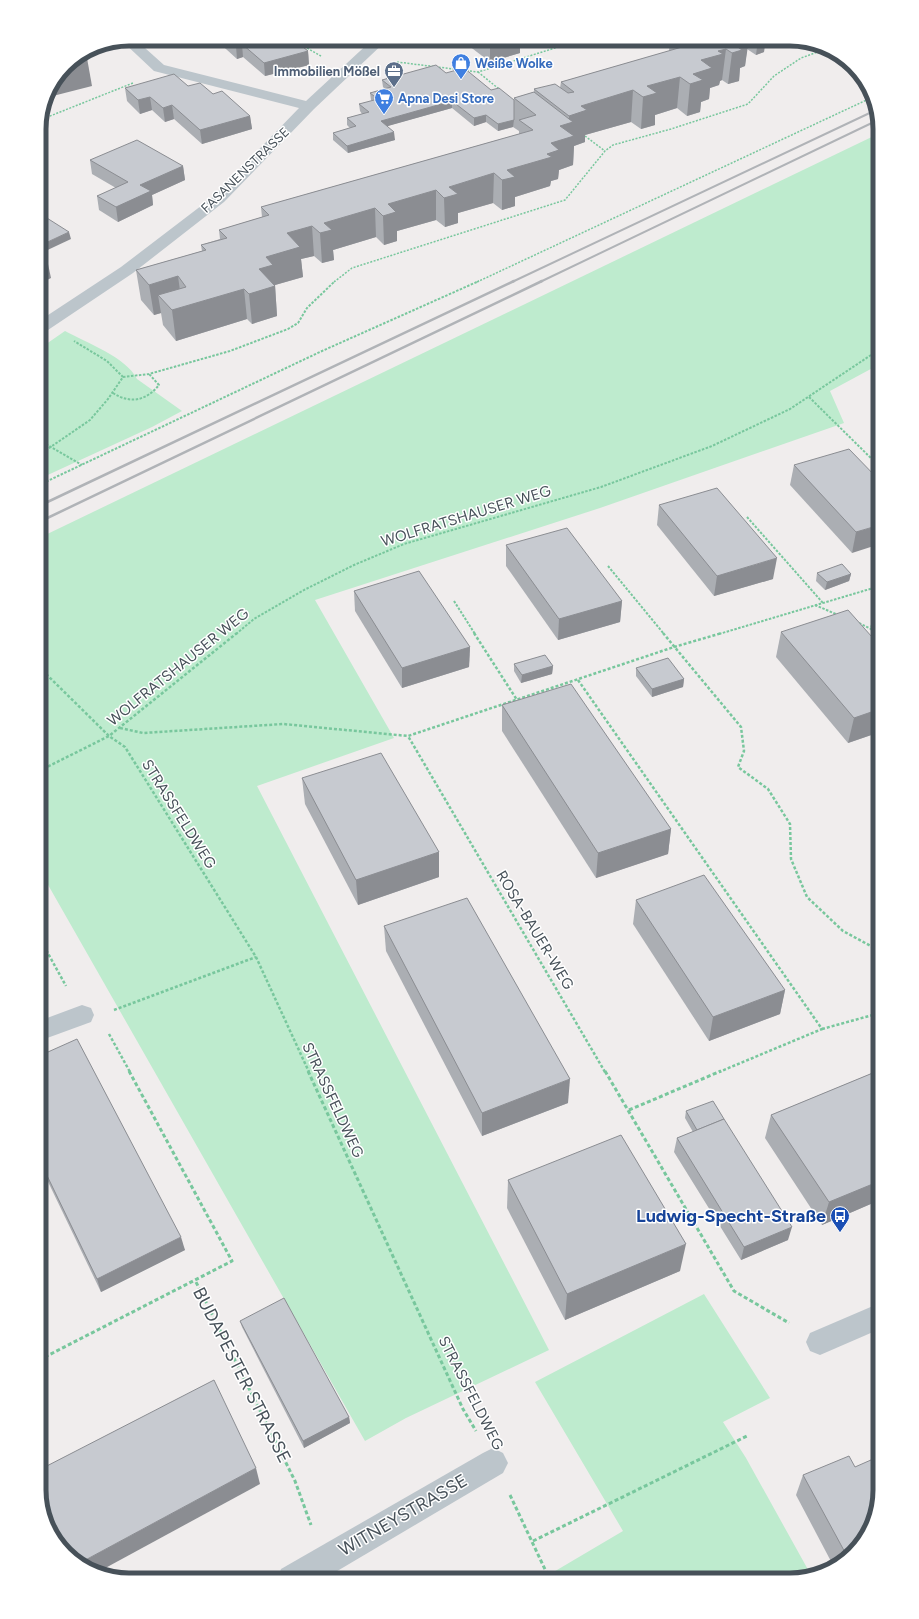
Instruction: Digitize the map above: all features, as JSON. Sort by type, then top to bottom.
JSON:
[{"type":"street","points":[[135,46],[159,68],[309,106]]},
{"type":"street","name":"FASANENSTRASSE","points":[[46,324],[127,270],[219,199],[309,106],[373,46]]},
{"type":"street","points":[[46,1029],[90,1015]]},
{"type":"street","points":[[820,1342],[873,1319]]},
{"type":"street","name":"WITNEYSTRASSE","points":[[304,1573],[493,1463]]},
{"type":"path","points":[[303,46],[327,59]]},
{"type":"path","points":[[360,58],[478,72],[555,48],[556,46]]},
{"type":"path","points":[[46,449],[76,431],[94,416],[123,377],[149,374],[230,351],[288,329],[298,323],[307,308],[328,287],[352,268],[565,200],[605,151],[613,145],[671,129],[748,104],[774,76],[801,58],[820,51]]},
{"type":"path","points":[[47,117],[135,82],[159,68]]},
{"type":"path","points":[[478,72],[504,93]]},
{"type":"path","points":[[46,483],[315,355],[456,292],[868,99]]},
{"type":"path","points":[[585,136],[605,151]]},
{"type":"path","points":[[46,328],[107,361],[123,377]]},
{"type":"path","name":"WOLFRATSHAUSER WEG","points":[[46,768],[109,736],[254,619],[304,590],[354,565],[404,544],[601,487],[712,446],[790,409],[873,354]]},
{"type":"path","points":[[113,392],[127,400],[147,398],[159,385],[149,374]]},
{"type":"path","points":[[809,397],[873,460]]},
{"type":"path","points":[[46,443],[82,465]]},
{"type":"path","points":[[747,517],[823,603]]},
{"type":"path","points":[[608,566],[741,728],[744,751],[738,767],[768,789],[790,824],[790,859],[807,897],[843,931],[873,947]]},
{"type":"path","points":[[119,728],[143,733],[283,724],[408,736],[674,647],[873,588]]},
{"type":"path","points":[[454,601],[517,700]]},
{"type":"path","points":[[815,605],[843,617]]},
{"type":"path","points":[[857,623],[871,629],[873,619]]},
{"type":"path","name":"STRASSFELDWEG","points":[[46,674],[109,736],[125,747],[256,958],[463,1409],[493,1463],[533,1541],[547,1573]]},
{"type":"path","points":[[578,680],[822,1029]]},
{"type":"path","name":"ROSA-BAUER-WEG","points":[[408,736],[734,1291],[820,1342]]},
{"type":"path","name":"BUDAPESTER STRASSE","points":[[46,948],[90,1015],[232,1261],[195,1280],[296,1481],[324,1561]]},
{"type":"path","points":[[90,1015],[256,958]]},
{"type":"path","points":[[629,1110],[822,1029],[873,1015]]},
{"type":"path","points":[[46,1356],[195,1280]]},
{"type":"path","points":[[533,1541],[747,1436]]},
{"type":"green space","points":[[873,136],[873,368],[830,391],[844,423],[600,508],[315,600],[394,738],[257,786],[549,1350],[406,1418],[365,1441],[46,881],[46,535]]},
{"type":"green space","points":[[65,331],[115,357],[132,371],[137,379],[182,411],[152,427],[46,476],[46,344]]},
{"type":"green space","points":[[704,1294],[770,1398],[723,1422],[746,1458],[809,1571],[790,1573],[552,1573],[623,1531],[535,1382]]},
{"type":"building","points":[[244,46],[302,46],[308,51],[264,63]]},
{"type":"building","points":[[680,46],[736,46],[742,50],[732,53],[726,49],[718,51],[723,54],[701,60],[712,68],[693,74],[703,80],[690,84],[680,77],[647,86],[657,93],[643,97],[633,90],[581,106],[587,110],[569,116],[534,89],[555,84],[568,93],[574,92],[561,82],[682,47]]},
{"type":"building","points":[[436,65],[446,73],[464,68],[491,90],[499,88],[514,100],[514,120],[498,124],[486,115],[474,118],[452,101],[381,121],[394,132],[347,146],[333,133],[356,126],[347,118],[369,112],[359,104],[378,99],[370,93],[391,87],[382,80]]},
{"type":"building","points":[[174,74],[188,86],[200,83],[213,94],[222,91],[250,116],[200,130],[172,105],[163,108],[150,97],[138,100],[125,88]]},
{"type":"building","points":[[534,92],[573,122],[560,126],[574,136],[551,143],[559,150],[547,154],[552,157],[507,170],[515,177],[502,180],[494,173],[449,187],[458,194],[444,198],[436,190],[388,204],[396,212],[383,216],[375,208],[324,223],[332,230],[320,233],[312,226],[287,233],[300,247],[266,257],[273,265],[259,269],[275,286],[249,294],[244,289],[172,310],[158,295],[186,287],[178,276],[149,285],[136,270],[206,250],[201,245],[227,238],[219,230],[269,215],[261,207],[533,130],[519,120],[536,115],[514,98]]},
{"type":"building","points":[[137,140],[183,166],[140,185],[151,191],[116,207],[97,196],[128,182],[90,160]]},
{"type":"building","points":[[46,217],[69,232],[46,243]]},
{"type":"building","points":[[849,449],[873,474],[873,527],[856,532],[794,465]]},
{"type":"building","points":[[717,488],[777,558],[717,576],[659,505]]},
{"type":"building","points":[[567,528],[622,601],[559,619],[506,545]]},
{"type":"building","points":[[842,564],[851,574],[827,582],[817,573]]},
{"type":"building","points":[[419,571],[470,647],[402,668],[354,591]]},
{"type":"building","points":[[848,610],[873,638],[873,711],[854,718],[781,632]]},
{"type":"building","points":[[545,655],[553,666],[522,675],[514,664]]},
{"type":"building","points":[[668,658],[684,679],[652,689],[636,668]]},
{"type":"building","points":[[571,684],[671,829],[598,853],[502,705]]},
{"type":"building","points":[[381,753],[439,852],[356,880],[302,778]]},
{"type":"building","points":[[704,875],[785,990],[713,1017],[636,900]]},
{"type":"building","points":[[467,898],[570,1079],[482,1113],[384,926]]},
{"type":"building","points":[[77,1039],[181,1237],[97,1279],[46,1173],[46,1053]]},
{"type":"building","points":[[873,1073],[873,1184],[829,1202],[771,1115]]},
{"type":"building","points":[[713,1101],[724,1119],[697,1130],[686,1111]]},
{"type":"building","points":[[724,1119],[792,1227],[744,1247],[677,1138]]},
{"type":"building","points":[[621,1135],[686,1244],[567,1294],[508,1180]]},
{"type":"building","points":[[284,1298],[349,1417],[303,1441],[240,1321]]},
{"type":"building","points":[[214,1380],[256,1468],[85,1560],[67,1545],[60,1536],[50,1517],[46,1490],[46,1466]]},
{"type":"building","points":[[849,1456],[855,1467],[873,1459],[873,1496],[869,1517],[859,1536],[845,1552],[803,1475]]},
{"type":"railway","points":[[512,282],[871,112]]},
{"type":"railway","points":[[540,282],[872,123]]},
{"type":"railway","points":[[46,503],[514,281]]},
{"type":"railway","points":[[46,519],[542,281]]},
{"type":"place","name":"Weiße Wolke","points":[[461,80]]},
{"type":"place","name":"Immobilien Mößel","points":[[394,88]]},
{"type":"place","name":"Apna Desi Store","points":[[384,115]]},
{"type":"place","name":"Ludwig-Specht-Straße","points":[[840,1233]]}]
